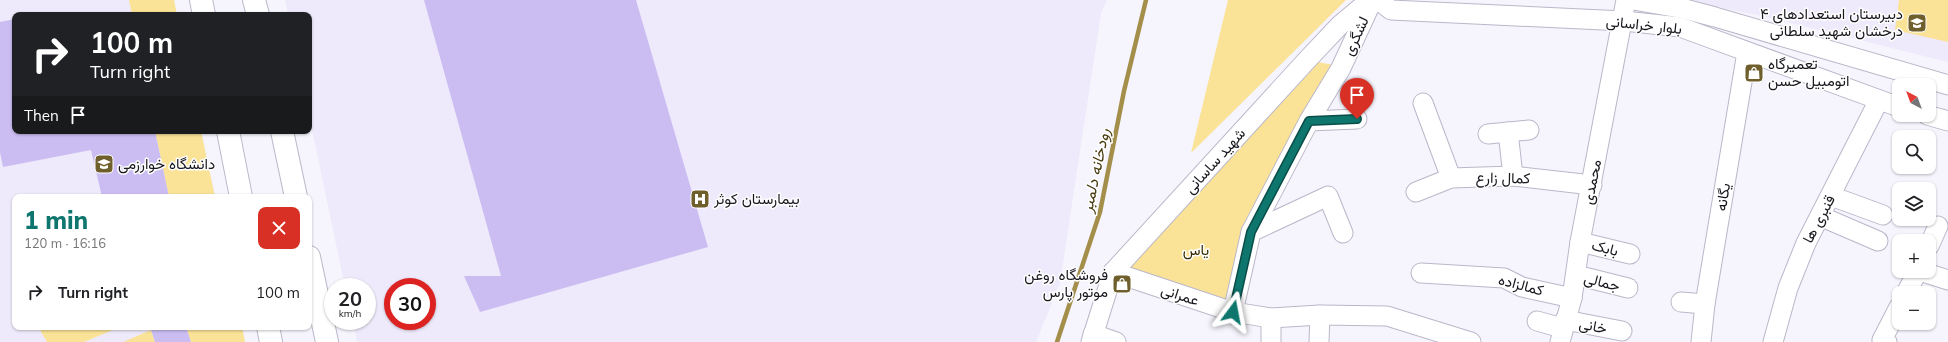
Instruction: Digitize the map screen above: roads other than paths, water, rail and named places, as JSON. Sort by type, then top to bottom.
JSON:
[{"type":"main road","points":[[201,0],[203,12]]},
{"type":"main road","points":[[254,0],[257,12]]},
{"type":"main road","points":[[229,134],[240,194]]},
{"type":"main road","points":[[283,134],[295,194]]},
{"type":"main road","points":[[312,271],[327,342]]},
{"type":"main road","points":[[269,330],[271,342]]},
{"type":"street","name":"لشگری","points":[[1233,312],[1251,232],[1309,121],[1341,68],[1372,0]]},
{"type":"street","name":"شهید ساسانی","points":[[1092,338],[1113,272],[1340,25],[1372,0]]},
{"type":"street","name":"بلوار خراسانی","points":[[1378,0],[1391,10],[1624,21],[1680,27],[1892,105]]},
{"type":"street","name":"محمدی","points":[[1562,330],[1572,298],[1580,242],[1592,185],[1608,91],[1624,21],[1626,0]]},
{"type":"street","name":"بلوار خراسانی","points":[[1633,0],[1686,9],[1948,85]]},
{"type":"street","name":"یگانه","points":[[1701,342],[1705,304],[1747,52]]},
{"type":"street","name":"قنبری ها","points":[[1773,342],[1788,288],[1806,243],[1879,100]]},
{"type":"street","points":[[1423,103],[1451,178]]},
{"type":"street","points":[[1936,118],[1948,121]]},
{"type":"street","points":[[1309,121],[1357,119]]},
{"type":"street","points":[[1488,134],[1530,130]]},
{"type":"street","points":[[1508,132],[1513,176]]},
{"type":"street","name":"کمال زارع","points":[[1416,192],[1451,178],[1513,176],[1592,185]]},
{"type":"street","points":[[1251,232],[1328,196],[1343,232]]},
{"type":"street","points":[[1831,196],[1883,215]]},
{"type":"street","points":[[1820,216],[1878,241]]},
{"type":"street","points":[[1934,234],[1938,226]]},
{"type":"street","name":"بابک","points":[[1580,242],[1630,254]]},
{"type":"street","name":"عمرانی","points":[[1113,272],[1233,312],[1271,318],[1320,315],[1387,316],[1471,342]]},
{"type":"street","name":"کمالزاده","points":[[1421,273],[1504,278],[1522,287],[1572,298]]},
{"type":"street","name":"جمالی","points":[[1576,276],[1628,288]]},
{"type":"street","points":[[1936,276],[1948,280]]},
{"type":"street","points":[[1681,302],[1705,304]]},
{"type":"street","points":[[1319,342],[1320,315]]},
{"type":"street","points":[[1271,318],[1271,342]]},
{"type":"street","name":"خانی","points":[[1537,321],[1562,330],[1622,331]]},
{"type":"street","points":[[1887,342],[1882,340],[1892,321]]},
{"type":"street","points":[[1092,338],[1116,342]]},
{"type":"waterway","name":"رودخانه دلمبر","points":[[1057,342],[1100,212],[1124,91],[1146,0]]},
{"type":"place","name":"۴ دبیرستان استعدادهای درخشان شهید سلطانی","points":[[1917,23]]},
{"type":"place","name":"تعمیرگاه اتومبیل حسن","points":[[1754,73]]},
{"type":"place","name":"دانشگاه خوارزمی","points":[[104,164]]},
{"type":"place","name":"بیمارستان کوثر","points":[[700,199]]},
{"type":"place","name":"فروشگاه روغن موتور پارس","points":[[1122,284]]},
{"type":"park label","name":"یاس","points":[[1196,250]]}]
